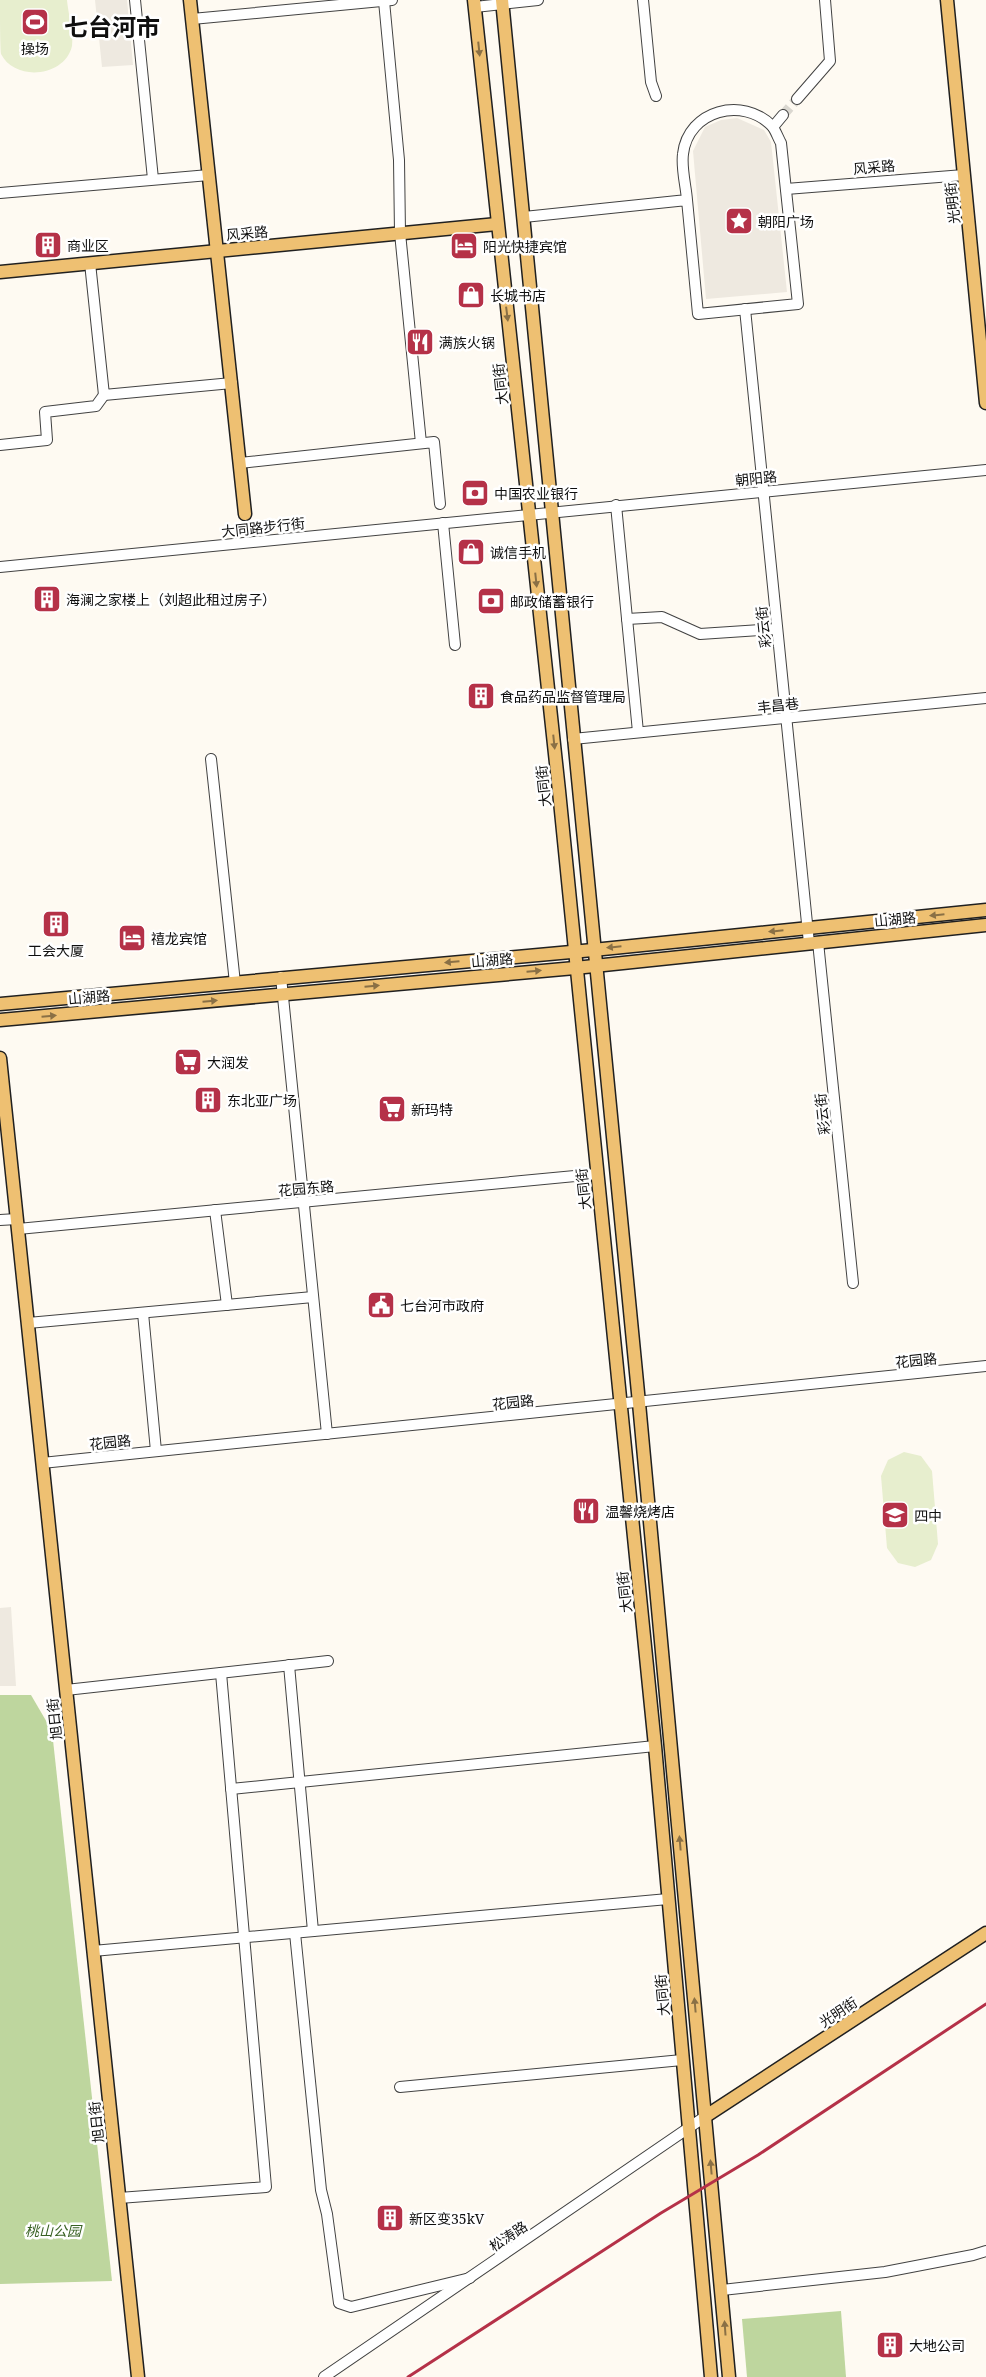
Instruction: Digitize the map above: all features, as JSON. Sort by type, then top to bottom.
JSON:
[{"type":"main road","points":[[190,0],[245,514]]},
{"type":"main road","name":"光明街","points":[[947,0],[986,403]]},
{"type":"main road","points":[[502,2],[553,512],[593,950],[597,965],[639,1403],[729,2377]]},
{"type":"main road","name":"大同街","points":[[475,3],[496,224],[559,791],[573,951],[587,1067],[619,1405],[655,1746],[711,2377]]},
{"type":"main road","name":"风采路","points":[[0,272],[496,224]]},
{"type":"main road","name":"山湖路","points":[[0,1004],[593,950],[986,910]]},
{"type":"main road","name":"山湖路","points":[[0,1020],[575,968],[986,925]]},
{"type":"main road","name":"旭日街","points":[[0,1058],[138,2377]]},
{"type":"main road","name":"光明街","points":[[706,2116],[986,1933]]},
{"type":"street","points":[[135,0],[154,179]]},
{"type":"street","points":[[192,19],[388,0],[399,160],[400,233],[421,443]]},
{"type":"street","points":[[475,3],[538,0]]},
{"type":"street","points":[[643,0],[651,82],[656,96]]},
{"type":"street","points":[[797,99],[830,61],[825,0]]},
{"type":"street","points":[[725,110],[743,112],[762,118],[773,127],[781,143],[798,304],[698,314],[683,154],[690,133],[704,117],[725,110]]},
{"type":"street","points":[[773,127],[784,115]]},
{"type":"street","points":[[0,193],[209,174]]},
{"type":"street","name":"风采路","points":[[786,189],[964,175]]},
{"type":"street","points":[[524,217],[687,200]]},
{"type":"street","points":[[0,444],[47,440],[45,412],[96,406],[104,395],[90,263]]},
{"type":"street","name":"彩云街","points":[[745,309],[808,927],[813,942],[853,1282]]},
{"type":"street","points":[[104,395],[232,383]]},
{"type":"street","points":[[240,463],[434,442],[440,504]]},
{"type":"street","name":"朝阳路","points":[[529,514],[986,470]]},
{"type":"street","points":[[616,506],[638,732]]},
{"type":"street","name":"大同路步行街","points":[[0,567],[529,514]]},
{"type":"street","points":[[443,523],[455,645]]},
{"type":"street","points":[[627,619],[662,617],[700,634],[777,629]]},
{"type":"street","name":"丰昌巷","points":[[573,739],[986,698]]},
{"type":"street","points":[[211,759],[235,983]]},
{"type":"street","points":[[280,978],[327,1434]]},
{"type":"street","name":"花园东路","points":[[0,1220],[17,1224],[215,1210],[596,1174]]},
{"type":"street","points":[[215,1210],[227,1305]]},
{"type":"street","points":[[28,1323],[313,1297]]},
{"type":"street","points":[[143,1313],[156,1451]]},
{"type":"street","name":"花园路","points":[[42,1463],[986,1366]]},
{"type":"street","points":[[66,1690],[328,1661]]},
{"type":"street","points":[[289,1666],[313,1931]]},
{"type":"street","points":[[119,2198],[266,2187],[221,1673]]},
{"type":"street","points":[[231,1789],[655,1746]]},
{"type":"street","points":[[93,1951],[668,1899]]},
{"type":"street","points":[[295,1933],[321,2190],[327,2214],[339,2303],[350,2307],[470,2278]]},
{"type":"street","points":[[400,2087],[682,2060]]},
{"type":"street","name":"松涛路","points":[[324,2377],[706,2116]]},
{"type":"street","points":[[722,2290],[885,2272],[986,2251]]},
{"type":"green space","name":"操场","points":[[0,0],[67,0],[72,30],[72,46],[68,56],[50,70],[39,72],[17,69],[8,63],[1,54]]},
{"type":"green space","points":[[904,1452],[921,1456],[932,1471],[938,1544],[931,1560],[915,1567],[898,1563],[887,1548],[881,1476],[888,1460]]},
{"type":"green space","name":"桃山公园","points":[[0,1695],[31,1695],[52,1731],[112,2281],[0,2284]]},
{"type":"green space","points":[[841,2311],[846,2377],[747,2377],[742,2319]]},
{"type":"shaded area","points":[[95,0],[127,0],[133,65],[102,67]]},
{"type":"shaded area","name":"朝阳广场","points":[[737,118],[764,130],[771,142],[787,292],[706,299],[693,151],[705,127],[721,120]]},
{"type":"shaded area","points":[[11,1607],[16,1686],[0,1686],[0,1608]]},
{"type":"tunnel","points":[[783,115],[797,99]]},
{"type":"railway","points":[[408,2377],[661,2213],[758,2155],[986,2004]]},
{"type":"place","name":"操场","points":[[35,22]]},
{"type":"place","name":"朝阳广场","points":[[739,221]]},
{"type":"place","name":"商业区","points":[[48,245]]},
{"type":"place","name":"阳光快捷宾馆","points":[[464,246]]},
{"type":"place","name":"长城书店","points":[[471,295]]},
{"type":"place","name":"满族火锅","points":[[420,342]]},
{"type":"place","name":"中国农业银行","points":[[475,493]]},
{"type":"place","name":"诚信手机","points":[[471,552]]},
{"type":"place","name":"海澜之家楼上（刘超此租过房子）","points":[[47,599]]},
{"type":"place","name":"邮政储蓄银行","points":[[491,601]]},
{"type":"place","name":"食品药品监督管理局","points":[[481,696]]},
{"type":"place","name":"工会大厦","points":[[56,924]]},
{"type":"place","name":"禧龙宾馆","points":[[132,938]]},
{"type":"place","name":"大润发","points":[[188,1062]]},
{"type":"place","name":"东北亚广场","points":[[208,1100]]},
{"type":"place","name":"新玛特","points":[[392,1109]]},
{"type":"place","name":"七台河市政府","points":[[381,1305]]},
{"type":"place","name":"温馨烧烤店","points":[[586,1511]]},
{"type":"place","name":"四中","points":[[895,1515]]},
{"type":"place","name":"新区变35kV","points":[[390,2218]]},
{"type":"place","name":"大地公司","points":[[890,2345]]},
{"type":"district","name":"七台河市","points":[[112,26]]}]
